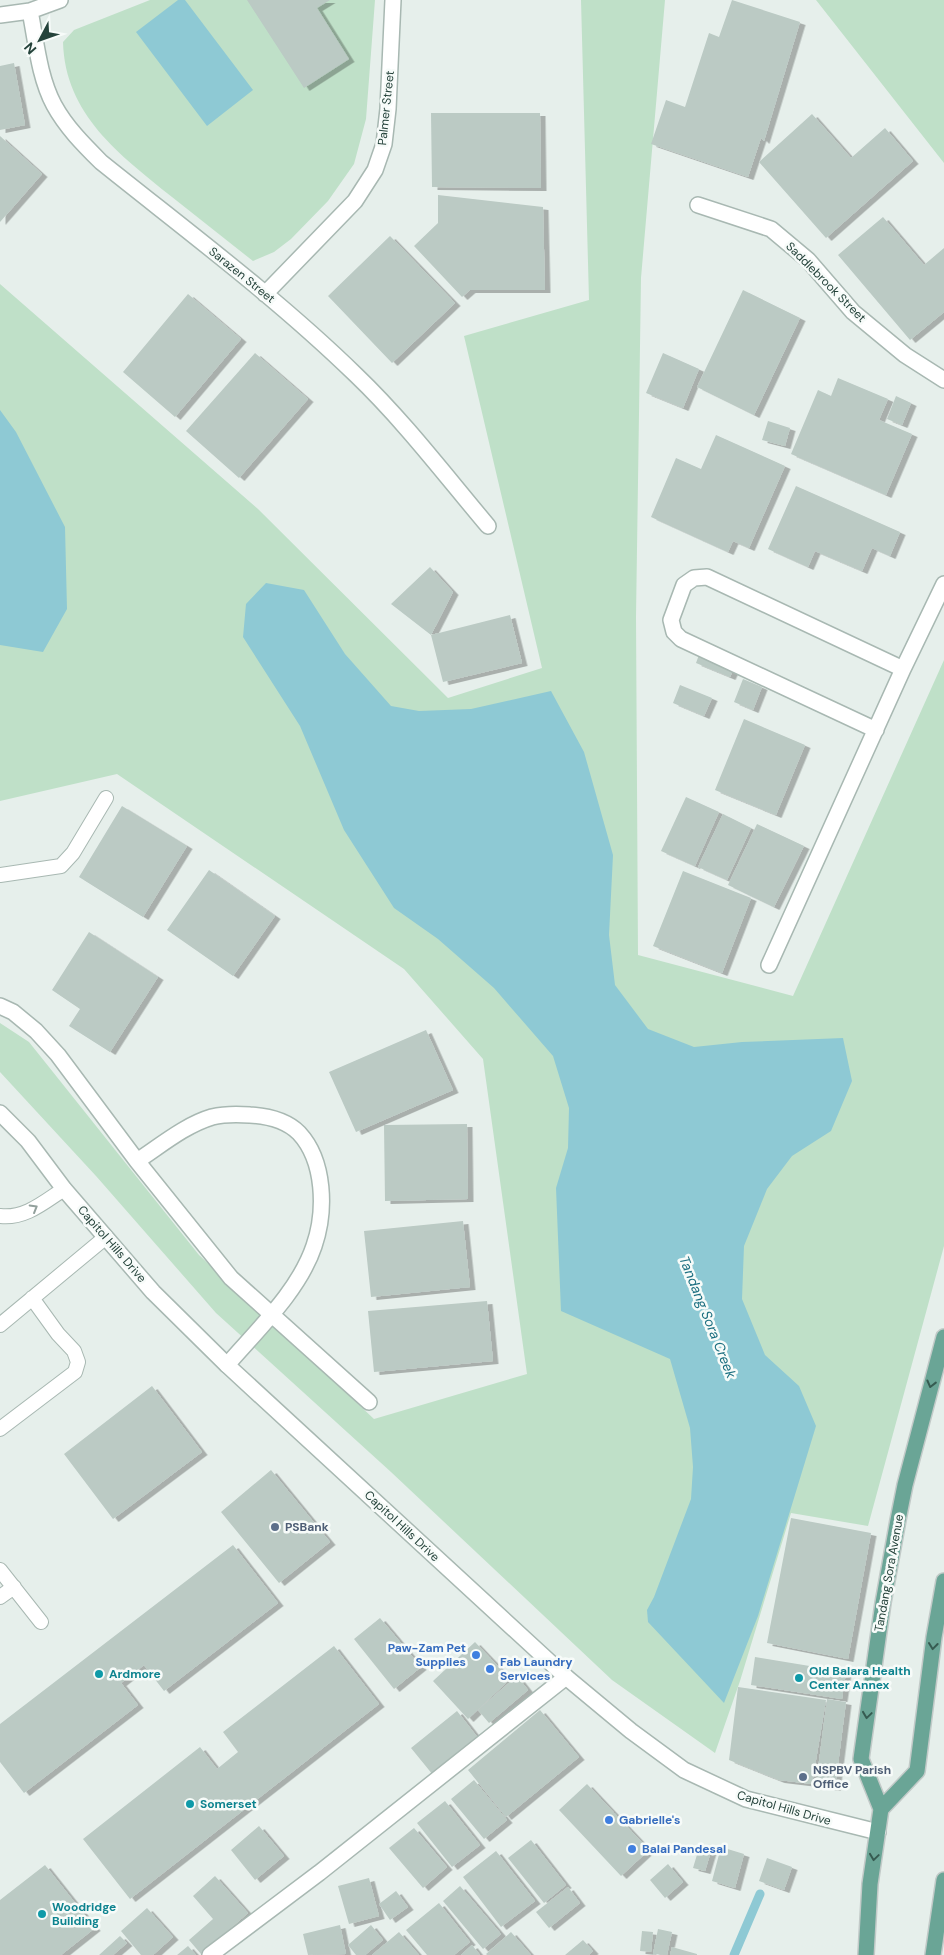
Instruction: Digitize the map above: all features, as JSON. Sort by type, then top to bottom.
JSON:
[{"type":"main road","name":"Tandang Sora Avenue","points":[[866,1955],[870,1884],[881,1809],[861,1759],[883,1603],[898,1520],[905,1485],[944,1337]]},
{"type":"main road","points":[[881,1809],[918,1771],[934,1637],[944,1581]]},
{"type":"main road","points":[[933,1955],[944,1880]]},
{"type":"street","points":[[0,15],[30,11],[60,0]]},
{"type":"street","name":"Palmer Street","points":[[265,294],[355,201],[375,170],[384,144],[388,108],[393,0]]},
{"type":"street","name":"Sarazen Street","points":[[30,11],[44,80],[53,103],[75,134],[100,162],[265,294],[357,375],[420,444],[488,526]]},
{"type":"street","name":"Saddlebrook Street","points":[[698,205],[771,229],[808,260],[853,312],[905,355],[944,379]]},
{"type":"street","points":[[876,730],[682,639],[674,632],[671,620],[684,585],[694,578],[706,577],[903,669]]},
{"type":"street","points":[[769,965],[903,669],[944,584]]},
{"type":"street","points":[[0,1006],[13,1012],[36,1031],[58,1054],[137,1161],[231,1278],[369,1402]]},
{"type":"street","name":"Capitol Hills Drive","points":[[0,1113],[28,1141],[64,1189],[153,1292],[226,1365],[566,1677],[631,1731],[684,1770],[746,1800],[878,1832]]},
{"type":"street","points":[[137,1161],[196,1124],[213,1117],[237,1114],[262,1116],[286,1124],[299,1133],[314,1155],[320,1183],[321,1212],[314,1246],[296,1283],[271,1315],[226,1365]]},
{"type":"street","points":[[210,1955],[319,1873],[566,1677]]},
{"type":"lane","points":[[0,875],[61,866],[72,853],[106,798]]},
{"type":"lane","points":[[0,1216],[18,1216],[34,1209],[64,1189]]},
{"type":"lane","points":[[0,1325],[106,1237]]},
{"type":"lane","points":[[0,1429],[75,1372],[78,1362],[74,1351],[58,1334],[32,1298]]},
{"type":"lane","points":[[0,1570],[41,1622]]},
{"type":"lane","points":[[0,1597],[14,1588]]},
{"type":"green space","points":[[150,0],[375,0],[366,119],[354,164],[328,201],[291,239],[274,252],[253,261],[172,197],[115,149],[85,112],[74,91],[66,68],[63,42],[74,30]]},
{"type":"green space","points":[[581,0],[665,0],[641,278],[636,617],[638,955],[793,996],[944,660],[944,1246],[868,1526],[791,1513],[740,1681],[715,1753],[612,1680],[391,1472],[216,1313],[96,1176],[0,1072],[0,1023],[29,1042],[199,1255],[374,1419],[527,1374],[483,1059],[404,969],[117,774],[0,801],[0,284],[258,509],[448,698],[542,668],[464,336],[589,300]]},
{"type":"green space","points":[[816,0],[944,0],[944,163]]},
{"type":"water","points":[[178,0],[185,0],[253,90],[207,126],[136,32]]},
{"type":"water","points":[[0,410],[16,432],[65,527],[67,609],[43,652],[0,645]]},
{"type":"water","points":[[266,583],[304,590],[345,654],[391,706],[419,711],[471,709],[551,691],[584,752],[613,855],[609,935],[615,985],[648,1029],[694,1047],[742,1042],[843,1038],[852,1081],[831,1131],[792,1156],[767,1189],[744,1246],[742,1299],[765,1355],[799,1386],[816,1426],[758,1616],[724,1703],[648,1622],[647,1610],[654,1597],[691,1499],[693,1467],[690,1428],[670,1359],[561,1311],[556,1188],[568,1148],[569,1108],[553,1056],[494,988],[438,939],[394,908],[344,830],[300,726],[243,637],[246,604]]},
{"type":"building","points":[[247,0],[330,0],[317,8],[349,59],[304,88]]},
{"type":"building","points":[[732,0],[800,22],[764,141],[761,138],[748,177],[651,144],[666,100],[685,107],[709,33],[719,37]]},
{"type":"building","points":[[14,63],[25,125],[0,130],[0,66]]},
{"type":"building","points":[[431,113],[540,113],[541,188],[432,187]]},
{"type":"building","points":[[812,114],[851,158],[885,128],[913,161],[826,238],[759,162]]},
{"type":"building","points":[[0,136],[42,174],[0,222]]},
{"type":"building","points":[[438,195],[543,207],[545,290],[470,290],[462,297],[414,246],[438,223]]},
{"type":"building","points":[[883,217],[924,265],[944,248],[944,312],[910,340],[838,255]]},
{"type":"building","points":[[390,236],[455,303],[392,363],[328,296]]},
{"type":"building","points":[[743,290],[800,318],[754,415],[697,387]]},
{"type":"building","points":[[188,294],[241,339],[175,417],[123,372]]},
{"type":"building","points":[[255,353],[308,399],[239,478],[186,431]]},
{"type":"building","points":[[663,353],[699,369],[683,408],[646,393]]},
{"type":"building","points":[[838,378],[888,399],[879,420],[912,434],[886,495],[791,454],[818,390],[831,396]]},
{"type":"building","points":[[896,396],[911,403],[902,425],[887,419]]},
{"type":"building","points":[[768,421],[790,428],[785,446],[762,440]]},
{"type":"building","points":[[716,435],[785,466],[749,548],[733,541],[728,552],[651,517],[676,458],[701,469]]},
{"type":"building","points":[[796,486],[900,532],[890,556],[872,548],[862,571],[815,551],[808,567],[768,549]]},
{"type":"building","points":[[430,567],[453,592],[431,635],[391,604]]},
{"type":"building","points":[[510,615],[522,663],[443,682],[431,635]]},
{"type":"building","points":[[700,652],[735,666],[730,677],[696,663]]},
{"type":"building","points":[[743,679],[762,687],[753,710],[734,702]]},
{"type":"building","points":[[680,685],[712,698],[704,716],[673,703]]},
{"type":"building","points":[[744,719],[805,745],[776,815],[715,790]]},
{"type":"building","points":[[686,797],[719,812],[695,866],[661,851]]},
{"type":"building","points":[[122,806],[187,846],[143,917],[79,877]]},
{"type":"building","points":[[723,814],[751,828],[727,880],[698,867]]},
{"type":"building","points":[[757,824],[804,846],[774,907],[728,885]]},
{"type":"building","points":[[209,870],[275,916],[233,976],[167,930]]},
{"type":"building","points":[[683,871],[751,898],[722,973],[653,946]]},
{"type":"building","points":[[89,932],[158,977],[110,1052],[69,1026],[80,1009],[52,990]]},
{"type":"building","points":[[426,1030],[453,1090],[356,1132],[329,1072]]},
{"type":"building","points":[[467,1124],[468,1199],[385,1201],[384,1125]]},
{"type":"building","points":[[463,1221],[470,1287],[371,1297],[364,1231]]},
{"type":"building","points":[[487,1301],[493,1361],[374,1372],[368,1311]]},
{"type":"building","points":[[152,1386],[202,1452],[113,1519],[64,1454]]},
{"type":"building","name":"PSBank","points":[[271,1470],[330,1542],[279,1583],[221,1512]]},
{"type":"building","points":[[791,1518],[871,1533],[848,1659],[767,1643]]},
{"type":"building","name":"Ardmore","points":[[233,1545],[278,1603],[164,1691],[144,1665],[121,1683],[138,1705],[24,1793],[0,1762],[0,1724]]},
{"type":"building","points":[[380,1618],[421,1667],[394,1689],[354,1639]]},
{"type":"building","points":[[475,1642],[510,1679],[468,1719],[433,1681]]},
{"type":"building","name":"Somerset","points":[[334,1646],[379,1704],[130,1899],[83,1839],[200,1747],[217,1769],[238,1752],[223,1732]]},
{"type":"building","name":"Old Balara Health Center Annex","points":[[755,1657],[846,1672],[842,1699],[751,1685]]},
{"type":"building","points":[[517,1676],[528,1690],[489,1723],[478,1710]]},
{"type":"building","points":[[738,1687],[826,1700],[812,1784],[779,1780],[729,1760]]},
{"type":"building","points":[[827,1699],[846,1702],[835,1788],[816,1785]]},
{"type":"building","points":[[540,1710],[579,1757],[506,1817],[468,1770]]},
{"type":"building","points":[[457,1711],[478,1738],[433,1775],[411,1748]]},
{"type":"building","points":[[474,1780],[507,1820],[484,1839],[451,1799]]},
{"type":"building","points":[[587,1784],[649,1850],[621,1876],[559,1810]]},
{"type":"building","points":[[445,1801],[480,1845],[452,1867],[417,1823]]},
{"type":"building","points":[[259,1826],[284,1856],[255,1880],[231,1850]]},
{"type":"building","points":[[414,1828],[447,1867],[423,1888],[389,1848]]},
{"type":"building","points":[[531,1840],[566,1885],[544,1903],[508,1858]]},
{"type":"building","points":[[721,1847],[744,1854],[735,1888],[712,1881]]},
{"type":"building","points":[[699,1848],[711,1851],[705,1871],[693,1868]]},
{"type":"building","points":[[496,1851],[535,1901],[501,1927],[463,1877]]},
{"type":"building","points":[[767,1858],[792,1867],[784,1890],[759,1881]]},
{"type":"building","points":[[668,1864],[683,1882],[665,1898],[650,1880]]},
{"type":"building","name":"Woodridge Building","points":[[45,1865],[95,1928],[61,1955],[0,1955],[0,1900]]},
{"type":"building","points":[[215,1876],[248,1913],[201,1954],[189,1940],[213,1919],[193,1896]]},
{"type":"building","points":[[369,1878],[379,1916],[349,1924],[338,1886]]},
{"type":"building","points":[[460,1886],[501,1934],[483,1949],[443,1901]]},
{"type":"building","points":[[568,1887],[580,1903],[549,1928],[536,1912]]},
{"type":"building","points":[[396,1891],[408,1907],[390,1920],[379,1904]]},
{"type":"building","points":[[439,1903],[470,1942],[454,1955],[427,1955],[406,1930]]},
{"type":"building","points":[[147,1908],[173,1937],[153,1955],[141,1955],[121,1931]]},
{"type":"building","points":[[340,1925],[346,1954],[308,1955],[303,1934]]},
{"type":"building","points":[[371,1925],[383,1940],[365,1955],[356,1955],[348,1945]]},
{"type":"building","points":[[658,1929],[672,1932],[667,1955],[653,1954]]},
{"type":"building","points":[[642,1931],[653,1932],[651,1952],[640,1951]]},
{"type":"building","points":[[399,1932],[419,1955],[372,1955]]},
{"type":"building","points":[[511,1932],[531,1955],[486,1954]]},
{"type":"building","points":[[120,1936],[127,1943],[113,1955],[99,1955]]},
{"type":"building","points":[[583,1940],[593,1951],[589,1955],[565,1955]]},
{"type":"building","points":[[472,1945],[480,1955],[461,1955]]},
{"type":"building","points":[[188,1946],[196,1955],[177,1955]]},
{"type":"building","points":[[672,1947],[697,1954],[697,1955],[670,1955]]},
{"type":"waterway","name":"Tandang Sora Creek","points":[[734,1955],[760,1894]]},
{"type":"place","name":"PSBank","points":[[275,1527]]},
{"type":"place","name":"Paw-Zam Pet Supplies","points":[[476,1655]]},
{"type":"place","name":"Fab Laundry Services","points":[[490,1669]]},
{"type":"place","name":"Ardmore","points":[[99,1674]]},
{"type":"place","name":"Old Balara Health Center Annex","points":[[799,1678]]},
{"type":"place","name":"NSPBV Parish Office","points":[[803,1777]]},
{"type":"place","name":"Somerset","points":[[190,1804]]},
{"type":"place","name":"Gabrielle's","points":[[609,1820]]},
{"type":"place","name":"Balai Pandesal","points":[[632,1849]]},
{"type":"place","name":"Woodridge Building","points":[[42,1914]]}]
